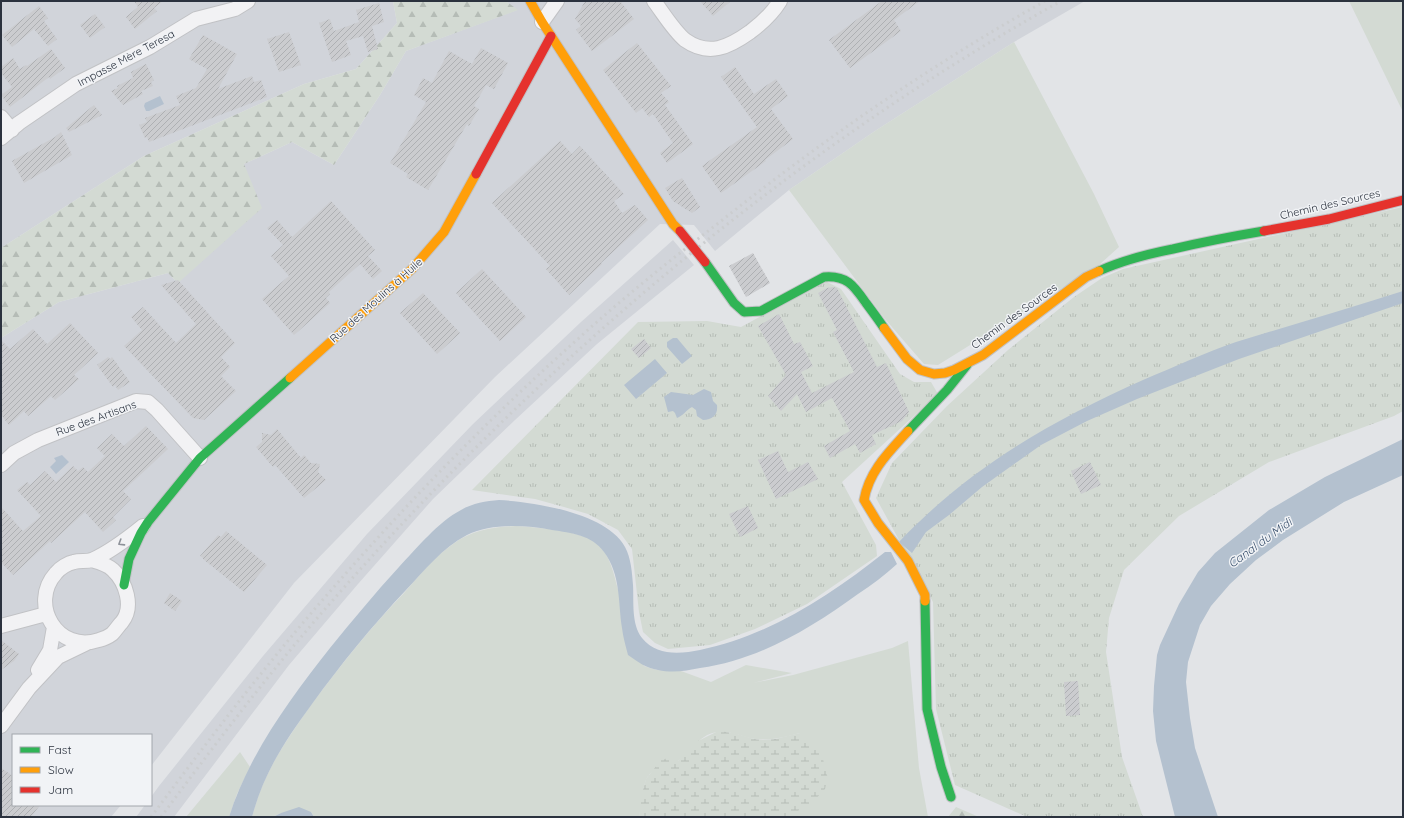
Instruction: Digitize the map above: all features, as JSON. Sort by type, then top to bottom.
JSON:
[{"type":"street","name":"Impasse Mère Teresa","points":[[1,117],[6,134],[76,84],[150,47],[196,19],[235,9],[248,1]]},
{"type":"street","points":[[530,1],[551,36]]},
{"type":"street","points":[[542,22],[557,1]]},
{"type":"street","points":[[654,1],[684,39],[692,44],[708,50],[727,47],[736,42],[764,21],[773,12],[780,1]]},
{"type":"street","name":"Chemin des Sources","points":[[551,36],[673,224],[705,262],[736,305],[743,312],[751,313],[761,310],[824,276],[843,278],[854,286],[907,359],[920,370],[934,374],[954,370],[983,355],[1086,277],[1114,264],[1140,256],[1209,241],[1329,219],[1403,200]]},
{"type":"street","name":"Rue des Moulins à Huile","points":[[124,585],[129,559],[141,533],[148,522],[200,458],[412,269],[444,232],[551,36]]},
{"type":"street","points":[[951,797],[940,767],[927,709],[925,595],[908,560],[878,523],[864,500],[866,488],[879,463],[918,419],[947,390],[968,363]]},
{"type":"street","name":"Rue des Artisans","points":[[1,465],[14,453],[38,440],[136,401],[148,402],[157,410],[200,458]]},
{"type":"street","name":"Rue des Moulins à Huile","points":[[91,560],[123,542],[148,522]]},
{"type":"street","points":[[28,688],[58,657],[87,643],[105,638],[112,634],[124,619],[128,604],[124,585],[113,569],[100,562],[91,560],[73,562],[60,569],[55,574],[45,592],[46,614],[57,632],[73,641],[87,643]]},
{"type":"street","points":[[1,626],[46,614]]},
{"type":"street","points":[[1,726],[28,688],[50,650],[54,627]]},
{"type":"shaded area","points":[[1,1],[393,1],[397,23],[356,69],[304,84],[144,156],[1,248]]},
{"type":"shaded area","points":[[506,1],[1085,1],[1014,42],[875,131],[789,190],[715,251],[694,225],[660,224],[495,377],[294,583],[152,765],[152,734],[12,734],[12,806],[120,806],[111,817],[1,817],[1,338],[59,302],[168,273],[178,283],[244,164],[292,142],[334,165],[380,95],[406,51],[517,10]]},
{"type":"shaded area","points":[[673,240],[694,265],[597,344],[433,499],[289,665],[174,817],[136,817],[144,806],[152,806],[152,796],[159,786],[263,656],[367,534],[473,424],[581,322]]},
{"type":"green space","points":[[393,1],[506,1],[518,10],[406,51],[380,95],[334,165],[292,142],[244,164],[262,208],[178,283],[168,273],[59,302],[1,338],[1,248],[144,156],[304,84],[356,69],[397,23]]},
{"type":"green space","points":[[1349,1],[1403,1],[1403,112]]},
{"type":"green space","points":[[1014,42],[1094,194],[1119,247],[1099,265],[938,365],[924,364],[885,319],[789,190],[875,131]]},
{"type":"green space","points":[[1403,207],[1403,411],[1394,416],[1269,462],[1179,516],[1124,570],[1109,618],[1106,652],[1122,757],[1143,817],[1027,817],[955,785],[936,709],[933,602],[876,498],[892,463],[947,406],[1008,350],[1074,297],[1102,278],[1123,269]]},
{"type":"green space","points":[[825,281],[841,289],[900,374],[914,382],[931,382],[938,394],[842,482],[876,545],[877,556],[807,604],[755,629],[710,645],[668,649],[655,643],[643,632],[639,612],[632,549],[618,530],[588,514],[535,499],[472,490],[638,322],[707,321],[741,327]]},
{"type":"green space","points":[[516,526],[581,535],[597,543],[606,555],[612,568],[644,666],[657,670],[681,671],[711,682],[746,665],[792,673],[753,683],[793,675],[892,648],[908,641],[919,768],[928,817],[788,817],[800,733],[778,738],[755,739],[733,733],[719,732],[707,735],[678,761],[657,769],[650,774],[644,786],[639,817],[314,817],[311,812],[281,813],[273,817],[252,817],[262,786],[276,758],[301,719],[322,690],[379,620],[421,573],[446,549],[468,535],[491,528]]},
{"type":"green space","points":[[718,731],[763,740],[775,739],[800,733],[822,755],[828,779],[825,789],[812,803],[789,816],[639,817],[641,797],[646,779],[661,760],[672,757],[678,761],[698,741]]},
{"type":"green space","points":[[240,752],[250,767],[237,794],[229,817],[186,817]]},
{"type":"green space","points":[[956,807],[979,817],[948,817]]},
{"type":"water","points":[[160,96],[164,104],[146,111],[144,106],[145,103]]},
{"type":"water","points":[[1403,291],[1403,303],[1239,359],[1137,399],[1087,421],[1041,445],[982,487],[926,532],[912,553],[899,542],[926,515],[983,469],[1044,430],[1076,412],[1143,380],[1236,342]]},
{"type":"water","points":[[673,338],[677,338],[692,356],[682,364],[667,347],[667,342]]},
{"type":"water","points":[[655,359],[667,373],[636,399],[624,385]]},
{"type":"water","points":[[704,389],[711,392],[713,401],[717,405],[716,414],[710,419],[703,420],[697,416],[696,410],[692,407],[677,418],[673,411],[668,412],[664,397],[671,392],[693,395]]},
{"type":"water","name":"Canal du Midi","points":[[1403,439],[1403,475],[1344,502],[1283,540],[1256,560],[1230,584],[1211,606],[1200,625],[1188,662],[1186,682],[1195,748],[1218,817],[1175,817],[1156,741],[1153,711],[1154,686],[1157,655],[1160,645],[1179,604],[1198,572],[1215,553],[1269,510],[1325,477]]},
{"type":"water","points":[[62,455],[69,462],[56,474],[50,467],[56,461],[54,458]]},
{"type":"water","points":[[499,500],[531,503],[568,512],[603,526],[616,535],[625,547],[630,560],[633,580],[633,605],[638,632],[648,644],[661,651],[677,653],[700,650],[726,644],[775,624],[798,612],[843,583],[885,552],[891,552],[897,564],[840,607],[784,641],[743,658],[722,664],[684,671],[668,671],[650,668],[628,655],[622,631],[616,579],[609,561],[599,546],[581,536],[542,528],[509,526],[487,528],[477,531],[458,540],[434,560],[381,617],[346,660],[312,704],[284,744],[269,771],[252,817],[229,817],[237,794],[248,771],[272,728],[315,667],[372,597],[420,544],[444,521],[461,510],[475,504]]},
{"type":"water","points":[[299,807],[311,812],[314,817],[273,817],[281,813]]},
{"type":"building","points":[[134,1],[163,1],[154,8],[157,11],[135,29],[126,17],[138,7]]},
{"type":"building","points":[[585,1],[620,1],[634,19],[592,51],[576,30],[581,26],[575,19]]},
{"type":"building","points":[[700,1],[731,1],[713,16]]},
{"type":"building","points":[[882,1],[920,1],[894,20],[901,31],[850,68],[829,40]]},
{"type":"building","points":[[379,3],[384,22],[372,26],[378,49],[368,52],[363,36],[346,41],[351,55],[332,62],[319,23],[330,19],[334,31],[359,22],[356,10]]},
{"type":"building","points":[[39,6],[48,18],[44,21],[57,39],[48,46],[34,29],[12,47],[2,35]]},
{"type":"building","points":[[95,14],[105,27],[90,38],[80,25]]},
{"type":"building","points":[[289,32],[301,65],[279,72],[267,39]]},
{"type":"building","points":[[203,35],[237,54],[218,89],[252,76],[254,82],[261,80],[267,97],[149,142],[147,137],[145,138],[139,125],[147,122],[145,118],[180,105],[176,96],[196,88],[207,69],[189,59]]},
{"type":"building","points":[[637,43],[671,86],[661,93],[669,102],[665,105],[693,144],[667,163],[660,153],[673,143],[653,114],[649,117],[642,108],[636,113],[603,70]]},
{"type":"building","points":[[481,48],[508,63],[494,89],[486,85],[474,106],[479,109],[469,126],[467,124],[428,190],[406,177],[408,174],[390,163],[426,102],[414,95],[423,78],[432,83],[449,51],[472,64]]},
{"type":"building","points":[[51,49],[65,68],[50,79],[49,77],[10,107],[1,95],[12,87],[1,73],[1,67],[13,58],[20,69],[26,65],[27,66]]},
{"type":"building","points":[[146,64],[154,80],[151,82],[153,86],[141,91],[143,94],[123,105],[111,91],[118,88],[117,86],[133,78],[131,72]]},
{"type":"building","points":[[735,67],[754,94],[776,79],[788,96],[771,109],[793,139],[765,160],[766,161],[721,193],[702,166],[757,127],[721,77]]},
{"type":"building","points":[[94,105],[102,115],[69,132],[66,128]]},
{"type":"building","points":[[61,132],[72,155],[24,183],[12,161],[55,137]]},
{"type":"building","points":[[560,141],[572,154],[580,146],[624,194],[614,201],[622,213],[635,205],[648,220],[569,295],[546,269],[550,266],[492,203]]},
{"type":"building","points":[[682,178],[700,207],[692,213],[673,201],[665,188]]},
{"type":"building","points":[[331,201],[375,250],[368,256],[382,271],[373,279],[360,264],[329,292],[330,294],[326,298],[330,303],[294,335],[262,299],[289,276],[271,256],[283,245],[267,228],[277,220],[292,237]]},
{"type":"building","points":[[753,253],[770,283],[746,297],[729,266]]},
{"type":"building","points":[[482,269],[526,317],[500,341],[456,293]]},
{"type":"building","points":[[178,280],[235,343],[221,357],[230,367],[221,376],[236,391],[204,420],[193,418],[124,346],[142,330],[131,317],[143,307],[176,343],[196,324],[161,285]]},
{"type":"building","points":[[827,288],[837,288],[877,367],[886,363],[909,412],[902,421],[872,435],[876,444],[860,453],[855,444],[830,458],[824,446],[850,431],[832,398],[806,412],[797,394],[781,411],[768,396],[786,375],[758,326],[779,314],[794,344],[800,342],[813,366],[801,372],[812,393],[854,372],[833,332],[837,330],[818,293]]},
{"type":"building","points":[[423,293],[460,333],[437,354],[400,313]]},
{"type":"building","points":[[70,323],[98,353],[74,375],[79,379],[55,400],[51,396],[28,416],[24,411],[9,425],[1,415],[1,340],[10,349],[33,329],[47,344]]},
{"type":"building","points":[[644,339],[651,348],[639,358],[631,349]]},
{"type":"building","points":[[108,357],[110,359],[112,357],[130,382],[118,390],[115,385],[113,387],[97,365]]},
{"type":"building","points":[[146,426],[168,449],[123,491],[131,499],[113,517],[116,520],[103,532],[85,512],[51,543],[50,541],[13,575],[1,562],[1,507],[23,531],[41,516],[17,490],[27,482],[30,485],[45,471],[56,482],[73,466],[78,471],[83,467],[88,472],[105,456],[97,448],[112,434],[124,446]]},
{"type":"building","points":[[277,429],[301,458],[304,455],[311,463],[320,464],[318,472],[326,480],[304,498],[275,465],[273,467],[256,447],[262,442],[262,433],[271,435]]},
{"type":"building","points":[[778,451],[788,472],[808,462],[818,479],[776,499],[758,460]]},
{"type":"building","points":[[1090,462],[1101,485],[1081,494],[1071,471]]},
{"type":"building","points":[[748,506],[758,528],[740,537],[729,514]]},
{"type":"building","points":[[226,531],[267,565],[244,592],[200,556],[218,535],[221,537]]},
{"type":"building","points":[[170,593],[182,601],[175,611],[164,603]]},
{"type":"building","points":[[1,640],[19,654],[14,661],[1,670]]},
{"type":"building","points":[[1078,681],[1080,715],[1066,716],[1064,682]]},
{"type":"building","points":[[1,768],[12,775],[12,806],[39,806],[31,817],[1,817]]},
{"type":"railway","points":[[151,817],[236,705],[326,596],[417,495],[480,431],[546,368],[646,280],[795,164],[876,106],[917,79],[959,52],[1045,1]]},
{"type":"railway","points":[[161,817],[245,707],[333,600],[413,513],[496,428],[582,347],[672,269],[764,196],[860,126],[959,61],[1061,1]]},
{"type":"traffic: fast","points":[[1099,271],[1145,255],[1264,231]]},
{"type":"traffic: fast","points":[[705,262],[734,303],[744,312],[761,311],[824,277],[832,277],[844,280],[854,287],[884,328]]},
{"type":"traffic: fast","points":[[908,431],[947,390],[967,365]]},
{"type":"traffic: fast","points":[[124,585],[129,559],[141,533],[148,522],[200,458],[290,378]]},
{"type":"traffic: fast","points":[[925,601],[927,709],[941,767],[951,797]]},
{"type":"traffic: slow","points":[[530,1],[542,22],[673,224],[680,231]]},
{"type":"traffic: slow","points":[[290,378],[412,269],[444,232],[476,174]]},
{"type":"traffic: slow","points":[[884,328],[907,359],[920,370],[934,374],[945,373],[983,355],[1086,277],[1099,271]]},
{"type":"traffic: slow","points":[[908,431],[887,454],[875,471],[870,480],[864,500],[878,523],[908,561],[925,595],[925,601]]},
{"type":"traffic: jam","points":[[476,174],[551,36]]},
{"type":"traffic: jam","points":[[1264,231],[1329,219],[1403,200]]},
{"type":"traffic: jam","points":[[680,231],[705,262]]}]
